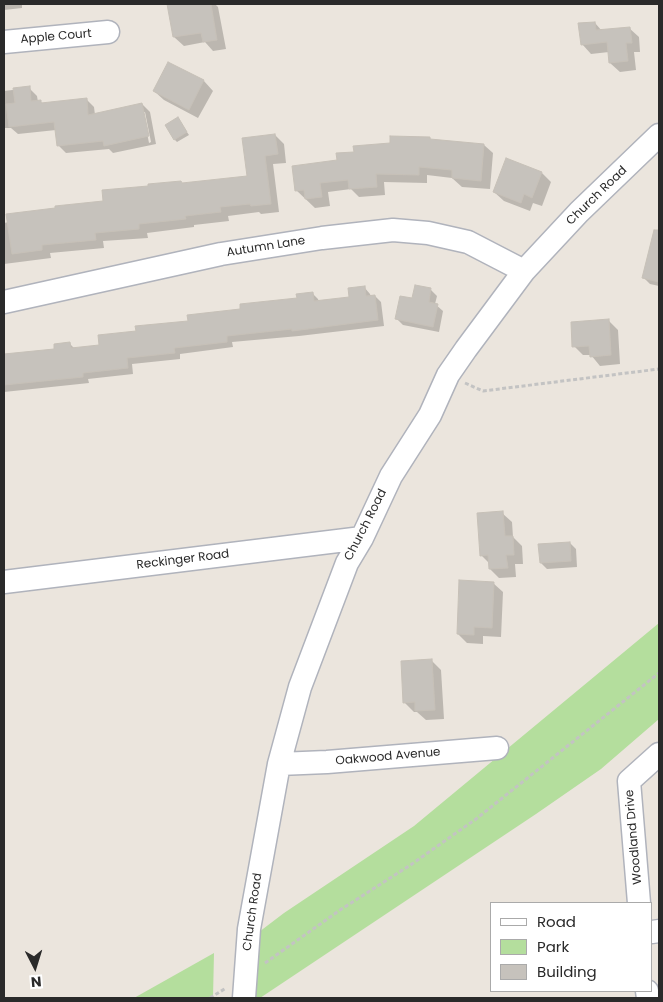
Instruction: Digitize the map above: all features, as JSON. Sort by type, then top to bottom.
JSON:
[{"type":"street","name":"Apple Court","points":[[4,42],[108,32]]},
{"type":"street","name":"Church Road","points":[[244,988],[249,929],[279,764],[300,687],[347,562],[362,538],[391,476],[430,415],[448,375],[524,271],[579,212],[659,136]]},
{"type":"street","name":"Autumn Lane","points":[[4,302],[220,254],[322,238],[393,230],[428,233],[468,242],[524,271]]},
{"type":"street","name":"Reckinger Road","points":[[4,582],[362,538]]},
{"type":"street","name":"Oakwood Avenue","points":[[279,764],[327,762],[497,748]]},
{"type":"street","name":"Woodland Drive","points":[[639,902],[629,781],[659,754]]},
{"type":"path","points":[[448,375],[483,391],[659,369]]},
{"type":"path","points":[[210,998],[244,988],[340,910],[409,866],[476,819],[659,673]]},
{"type":"green space","points":[[659,623],[659,719],[601,769],[536,814],[260,998],[255,998],[259,932],[284,913],[414,826]]},
{"type":"green space","points":[[214,953],[213,998],[134,998]]},
{"type":"building","points":[[167,4],[211,4],[217,40],[203,42],[201,33],[173,37]]},
{"type":"building","points":[[595,22],[596,30],[630,27],[632,43],[626,43],[628,61],[609,63],[607,42],[581,45],[578,23]]},
{"type":"building","points":[[168,62],[204,80],[189,110],[153,91]]},
{"type":"building","points":[[30,86],[31,101],[41,100],[41,103],[87,98],[88,115],[142,103],[149,136],[104,146],[103,141],[57,146],[54,122],[9,127],[6,104],[15,103],[13,88]]},
{"type":"building","points":[[178,117],[187,132],[174,140],[165,125]]},
{"type":"building","points":[[275,134],[278,154],[265,156],[271,204],[220,207],[221,212],[185,216],[186,219],[139,224],[139,229],[95,233],[96,240],[42,245],[42,250],[12,254],[6,214],[103,201],[102,190],[148,186],[148,184],[181,181],[182,183],[247,176],[242,138]]},
{"type":"building","points":[[390,136],[430,137],[430,139],[484,144],[481,181],[452,178],[452,170],[419,167],[419,175],[376,174],[377,187],[349,189],[348,180],[320,183],[322,197],[305,199],[304,190],[295,191],[292,166],[337,160],[336,153],[354,152],[353,146],[390,143]]},
{"type":"building","points":[[506,158],[542,172],[532,198],[524,194],[521,203],[493,192]]},
{"type":"building","points":[[654,230],[659,230],[659,282],[642,278]]},
{"type":"building","points":[[415,285],[431,288],[429,302],[438,304],[433,327],[395,319],[400,296],[412,298]]},
{"type":"building","points":[[365,286],[366,296],[375,295],[378,320],[292,331],[292,329],[227,336],[227,342],[174,348],[175,353],[127,358],[128,368],[83,373],[83,377],[4,385],[4,354],[54,349],[54,344],[70,342],[71,348],[99,345],[98,335],[136,331],[135,326],[188,321],[187,315],[240,309],[240,304],[297,298],[296,294],[313,292],[314,301],[349,297],[348,288]]},
{"type":"building","points":[[609,319],[611,355],[590,357],[589,346],[572,347],[571,322]]},
{"type":"building","points":[[503,511],[505,536],[513,536],[514,555],[506,555],[508,568],[489,569],[488,555],[480,556],[477,513]]},
{"type":"building","points":[[570,542],[571,561],[540,563],[538,544]]},
{"type":"building","points":[[459,580],[494,582],[492,628],[474,627],[474,635],[457,634]]},
{"type":"building","points":[[432,659],[435,710],[415,711],[415,702],[403,703],[401,661]]}]
